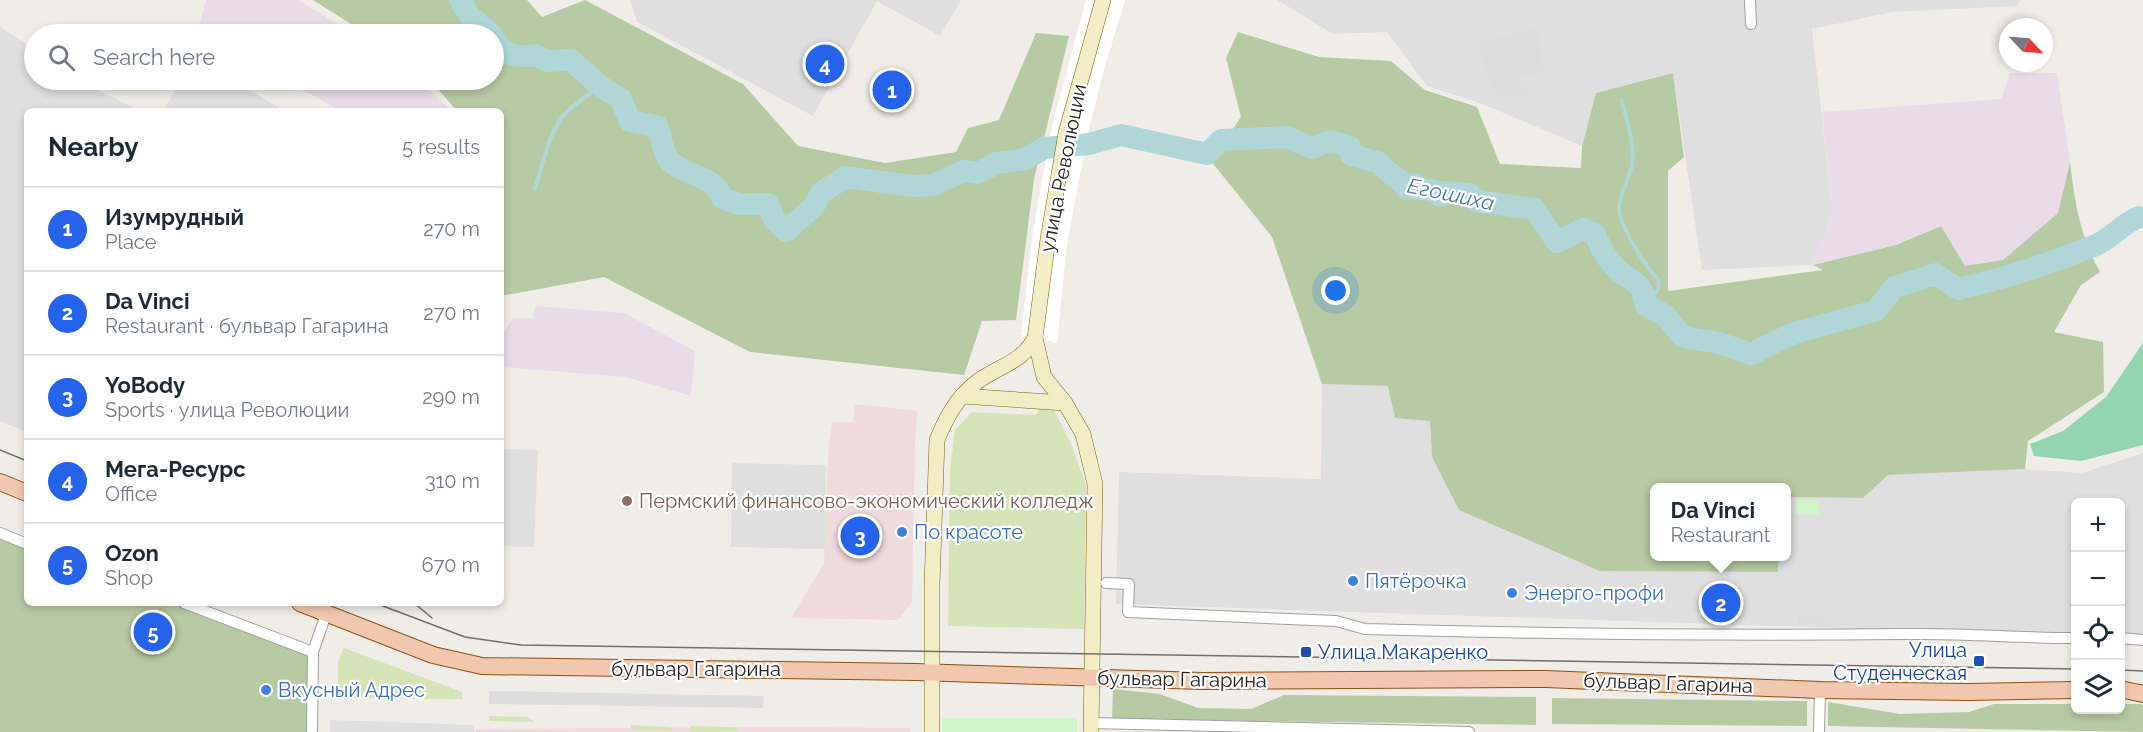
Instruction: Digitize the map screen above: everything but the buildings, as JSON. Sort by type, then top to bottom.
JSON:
[{"type":"main road","name":"улица Революции","points":[[1091,677],[1095,484],[1083,434],[1065,403],[1044,377],[1038,360],[1035,338],[1048,239],[1066,133],[1102,0]]},
{"type":"main road","points":[[932,732],[934,459],[937,440],[946,418],[962,396],[977,382],[1018,360],[1029,350],[1035,338]]},
{"type":"main road","points":[[962,396],[1065,403]]},
{"type":"main road","points":[[0,482],[24,492]]},
{"type":"main road","name":"бульвар Гагарина","points":[[307,606],[433,655],[482,666],[1365,682],[1556,680],[1820,690],[1969,692],[2071,690]]},
{"type":"main road","points":[[1091,677],[1091,728]]},
{"type":"main road","points":[[2125,690],[2143,694]]},
{"type":"street","points":[[1750,0],[1751,24]]},
{"type":"street","points":[[0,533],[24,543]]},
{"type":"street","points":[[1106,583],[1129,584],[1128,612],[1336,621],[1365,629],[1553,634],[1826,636],[1910,634],[2071,638]]},
{"type":"street","points":[[192,606],[313,652]]},
{"type":"street","points":[[312,732],[313,652],[326,614]]},
{"type":"street","points":[[2125,638],[2143,640]]},
{"type":"street","points":[[1819,732],[1820,690]]},
{"type":"street","points":[[1091,728],[1469,732]]},
{"type":"shaded area","points":[[206,0],[298,0],[338,24],[200,24]]},
{"type":"shaded area","points":[[630,0],[961,0],[940,36],[877,1],[813,116],[637,22]]},
{"type":"shaded area","points":[[1277,0],[2020,0],[2017,6],[1892,12],[1812,29],[1833,214],[1813,265],[1702,270],[1673,73],[1596,93],[1582,146],[1480,103],[1427,86],[1387,32],[1333,34]]},
{"type":"shaded area","points":[[0,26],[24,43],[24,90],[98,90],[135,108],[24,108],[24,431],[0,421]]},
{"type":"shaded area","points":[[1538,28],[1544,72],[1518,77],[1528,95],[1502,97],[1488,80],[1479,43]]},
{"type":"shaded area","points":[[2010,73],[2057,73],[2070,162],[2058,213],[2003,260],[1965,267],[1941,226],[1896,245],[1813,265],[1833,214],[1822,112],[2001,99]]},
{"type":"shaded area","points":[[175,90],[250,90],[279,108],[165,108]]},
{"type":"shaded area","points":[[303,90],[429,90],[448,108],[336,108]]},
{"type":"shaded area","points":[[535,306],[624,313],[695,351],[691,396],[626,377],[504,367],[504,332],[513,318],[533,319]]},
{"type":"shaded area","points":[[1322,384],[1388,386],[1430,420],[1432,457],[1600,571],[1778,572],[1779,561],[1791,561],[1791,497],[1863,498],[1888,475],[2025,469],[2082,473],[2143,453],[2143,638],[2125,638],[2125,498],[2071,498],[2071,636],[1116,604],[1119,472],[1321,479]]},
{"type":"shaded area","points":[[855,404],[918,411],[915,438],[912,602],[898,620],[791,618],[824,564],[828,455],[832,422],[853,422]]},
{"type":"shaded area","points":[[504,449],[538,450],[534,547],[504,546]]},
{"type":"shaded area","points":[[732,463],[826,465],[825,549],[731,547]]},
{"type":"shaded area","points":[[1797,615],[1826,615],[1826,626],[1797,626]]},
{"type":"shaded area","points":[[489,691],[764,696],[763,708],[489,704]]},
{"type":"shaded area","points":[[330,720],[474,725],[474,732],[330,732]]},
{"type":"shaded area","points":[[910,728],[910,732],[476,732],[476,729]]},
{"type":"green space","points":[[313,0],[527,0],[542,17],[585,0],[743,84],[798,146],[885,163],[956,152],[968,128],[999,120],[1036,33],[1069,36],[1034,179],[1016,320],[982,321],[964,375],[750,352],[604,277],[504,295],[504,108],[454,108],[439,90],[504,90],[504,24],[351,24]]},
{"type":"green space","points":[[1238,32],[1319,57],[1391,61],[1425,90],[1477,107],[1500,164],[1581,168],[1582,146],[1596,93],[1673,73],[1684,157],[1668,171],[1668,291],[1823,270],[1813,265],[1896,245],[1941,226],[1965,266],[2003,260],[2058,213],[2070,162],[2079,219],[2100,272],[2081,285],[2054,332],[2103,342],[2104,392],[2028,441],[2025,469],[1888,475],[1863,498],[1791,497],[1791,483],[1650,483],[1650,561],[1779,561],[1778,572],[1600,571],[1459,510],[1432,457],[1430,421],[1395,418],[1388,386],[1322,384],[1272,237],[1211,161],[1241,117],[1226,58]]},
{"type":"green space","points":[[2143,343],[2143,445],[2081,461],[2034,456],[2030,444],[2063,431],[2106,397]]},
{"type":"green space","points":[[1053,408],[1072,446],[1086,485],[1084,629],[948,626],[950,469],[955,430],[972,412],[1036,415],[1039,409]]},
{"type":"green space","points":[[1796,500],[1819,501],[1819,515],[1796,514]]},
{"type":"green space","points":[[0,533],[24,543],[24,606],[192,606],[313,652],[312,732],[0,732]]},
{"type":"green space","points":[[344,648],[462,692],[462,699],[338,698],[338,662]]},
{"type":"green space","points":[[1113,689],[1160,694],[1198,708],[1251,709],[1284,695],[1536,697],[1536,725],[1112,719]]},
{"type":"green space","points":[[1552,698],[1807,701],[1807,726],[1552,724]]},
{"type":"green space","points":[[1828,702],[1900,714],[1969,712],[1994,704],[2071,704],[2071,714],[2125,714],[2125,704],[2143,705],[2143,732],[1828,726]]},
{"type":"green space","points":[[489,716],[528,717],[534,722],[489,721]]},
{"type":"green space","points":[[942,718],[1077,718],[1077,732],[942,732]]},
{"type":"green space","points":[[631,725],[671,727],[673,731],[631,730]]},
{"type":"green space","points":[[691,726],[737,727],[739,731],[690,732]]},
{"type":"pier","points":[[1086,0],[1125,0],[1087,137],[1067,244],[1057,343],[1021,335],[1032,238],[1051,130]]},
{"type":"waterway","name":"Егошиха","points":[[460,0],[470,16],[479,24]]},
{"type":"waterway","name":"Егошиха","points":[[504,51],[512,55],[536,55],[547,61],[571,60],[600,86],[621,99],[630,121],[657,126],[665,153],[670,161],[713,184],[722,198],[740,204],[768,204],[774,220],[786,231],[814,206],[821,193],[845,177],[912,186],[933,185],[964,171],[978,173],[997,163],[1026,159],[1044,148],[1089,144],[1121,135],[1207,154],[1221,140],[1287,137],[1312,148],[1330,141],[1350,147],[1351,155],[1380,163],[1406,188],[1415,184],[1417,189],[1433,190],[1440,196],[1445,192],[1470,194],[1476,201],[1534,209],[1557,242],[1583,229],[1595,234],[1610,262],[1640,287],[1646,305],[1666,316],[1683,337],[1719,343],[1751,354],[1794,333],[1875,311],[1895,287],[1936,274],[1958,289],[2011,275],[2096,245],[2139,217]]},
{"type":"waterway","points":[[535,189],[548,146],[557,126],[570,109],[600,86]]},
{"type":"waterway","points":[[1622,101],[1633,157],[1631,171],[1620,203],[1620,216],[1635,247],[1659,280],[1658,290],[1646,305]]},
{"type":"tram line","points":[[0,450],[24,460]]},
{"type":"tram line","points":[[383,606],[465,637],[521,645],[2071,669]]},
{"type":"tram line","points":[[418,606],[432,618]]},
{"type":"tram line","points":[[2125,670],[2143,671]]},
{"type":"place","name":"Мега-Ресурс","points":[[825,64]]},
{"type":"place","name":"Изумрудный","points":[[892,90]]},
{"type":"place","name":"Пермский финансово-экономический колледж","points":[[627,501]]},
{"type":"place","name":"По красоте","points":[[902,532]]},
{"type":"place","name":"YoBody","points":[[860,536]]},
{"type":"place","name":"Пятёрочка","points":[[1353,581]]},
{"type":"place","name":"Энерго-профи","points":[[1512,593]]},
{"type":"place","name":"Da Vinci","points":[[1721,603]]},
{"type":"place","name":"Ozon","points":[[153,632]]},
{"type":"place","name":"Улица Макаренко","points":[[1306,652]]},
{"type":"place","name":"Улица Студенческая","points":[[1979,661]]},
{"type":"place","name":"Вкусный Адрес","points":[[266,690]]}]
